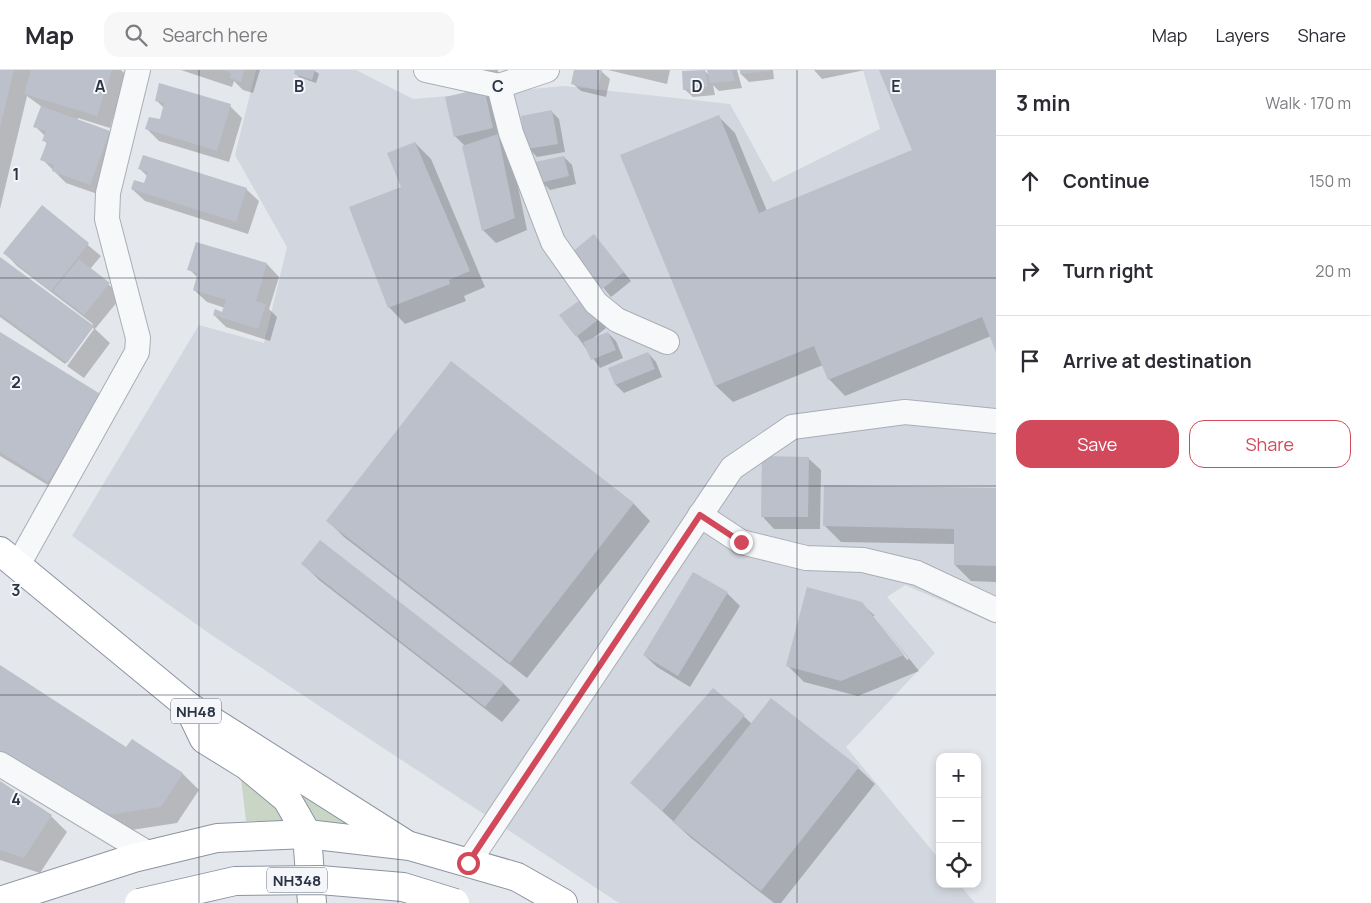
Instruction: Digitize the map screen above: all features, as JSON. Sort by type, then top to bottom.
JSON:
[{"type":"highway","name":"NH48","points":[[9,558],[188,706],[410,846],[517,877],[563,903]]},
{"type":"highway","points":[[188,706],[204,739],[246,765],[287,799],[307,834],[312,903]]},
{"type":"highway","points":[[0,901],[149,854],[217,838],[307,834],[410,846]]},
{"type":"highway","name":"NH348","points":[[139,903],[235,881],[320,880],[403,887],[455,903]]},
{"type":"street","points":[[9,558],[137,352],[138,338],[107,219],[108,193],[138,70]]},
{"type":"street","points":[[426,70],[499,86],[547,70]]},
{"type":"street","points":[[499,86],[512,133],[552,242],[596,303],[617,320],[667,342]]},
{"type":"street","points":[[468,863],[732,468],[792,427],[906,412],[996,421]]},
{"type":"street","points":[[700,515],[741,542],[806,558],[863,560],[917,573],[996,610]]},
{"type":"street","points":[[0,764],[149,854]]},
{"type":"shaded area","points":[[256,70],[356,70],[413,99],[565,86],[730,104],[773,182],[880,129],[863,70],[996,70],[996,624],[905,585],[887,597],[935,653],[846,747],[936,855],[936,888],[962,888],[975,903],[619,903],[213,636],[72,536],[199,325],[264,343],[287,247],[235,155]]},
{"type":"green space","points":[[228,741],[354,825],[317,821],[246,821],[241,778]]},
{"type":"building","points":[[0,70],[14,70],[1,124],[0,124]]},
{"type":"building","points":[[31,70],[112,70],[97,116],[24,94]]},
{"type":"building","points":[[224,70],[244,70],[241,82],[230,78],[231,73]]},
{"type":"building","points":[[295,70],[315,70],[312,80],[294,74]]},
{"type":"building","points":[[574,70],[602,70],[598,90],[571,84]]},
{"type":"building","points":[[705,70],[708,87],[683,90],[682,71]]},
{"type":"building","points":[[707,70],[732,70],[735,81],[710,83]]},
{"type":"building","points":[[740,70],[769,70],[769,71],[740,74]]},
{"type":"building","points":[[879,70],[996,70],[996,352],[982,317],[828,380],[814,346],[715,386],[620,155],[719,115],[759,213],[912,150]]},
{"type":"building","points":[[159,83],[231,104],[217,151],[145,129],[149,117],[160,119],[164,103],[155,101]]},
{"type":"building","points":[[484,88],[493,128],[454,137],[445,97]]},
{"type":"building","points":[[41,106],[110,131],[90,185],[52,171],[54,165],[40,160],[47,142],[42,141],[46,131],[33,127]]},
{"type":"building","points":[[552,110],[558,144],[527,149],[521,116]]},
{"type":"building","points":[[498,134],[515,218],[482,231],[462,146]]},
{"type":"building","points":[[415,142],[470,271],[449,280],[450,284],[388,308],[349,207],[401,187],[387,153]]},
{"type":"building","points":[[143,155],[247,188],[236,222],[131,189],[134,180],[144,183],[148,172],[138,169]]},
{"type":"building","points":[[564,156],[569,176],[540,183],[535,162]]},
{"type":"building","points":[[42,205],[89,243],[51,291],[3,253]]},
{"type":"building","points":[[594,234],[624,272],[602,289],[572,252]]},
{"type":"building","points":[[196,242],[267,263],[256,301],[266,304],[258,329],[213,315],[215,309],[222,312],[226,300],[193,290],[198,273],[187,270]]},
{"type":"building","points":[[0,257],[94,326],[67,363],[0,314]]},
{"type":"building","points":[[79,259],[110,283],[84,315],[53,291]]},
{"type":"building","points":[[583,298],[599,319],[576,337],[559,315]]},
{"type":"building","points":[[0,332],[102,395],[48,482],[0,452]]},
{"type":"building","points":[[608,332],[616,350],[591,360],[583,342]]},
{"type":"building","points":[[648,352],[655,369],[615,385],[608,368]]},
{"type":"building","points":[[451,361],[634,503],[510,663],[326,521]]},
{"type":"building","points":[[762,456],[809,457],[808,517],[761,517]]},
{"type":"building","points":[[824,485],[996,488],[996,566],[954,565],[954,529],[823,526]]},
{"type":"building","points":[[320,540],[504,683],[485,707],[301,564]]},
{"type":"building","points":[[693,572],[728,592],[678,676],[643,655]]},
{"type":"building","points":[[807,587],[862,602],[904,655],[841,681],[786,666]]},
{"type":"building","points":[[0,665],[126,747],[132,739],[183,773],[161,807],[94,817],[0,756]]},
{"type":"building","points":[[713,688],[745,715],[662,811],[630,783]]},
{"type":"building","points":[[771,698],[859,767],[761,891],[673,822]]},
{"type":"building","points":[[0,781],[52,815],[24,858],[0,850]]},
{"type":"route","points":[[468,863],[700,515],[741,542]]}]
